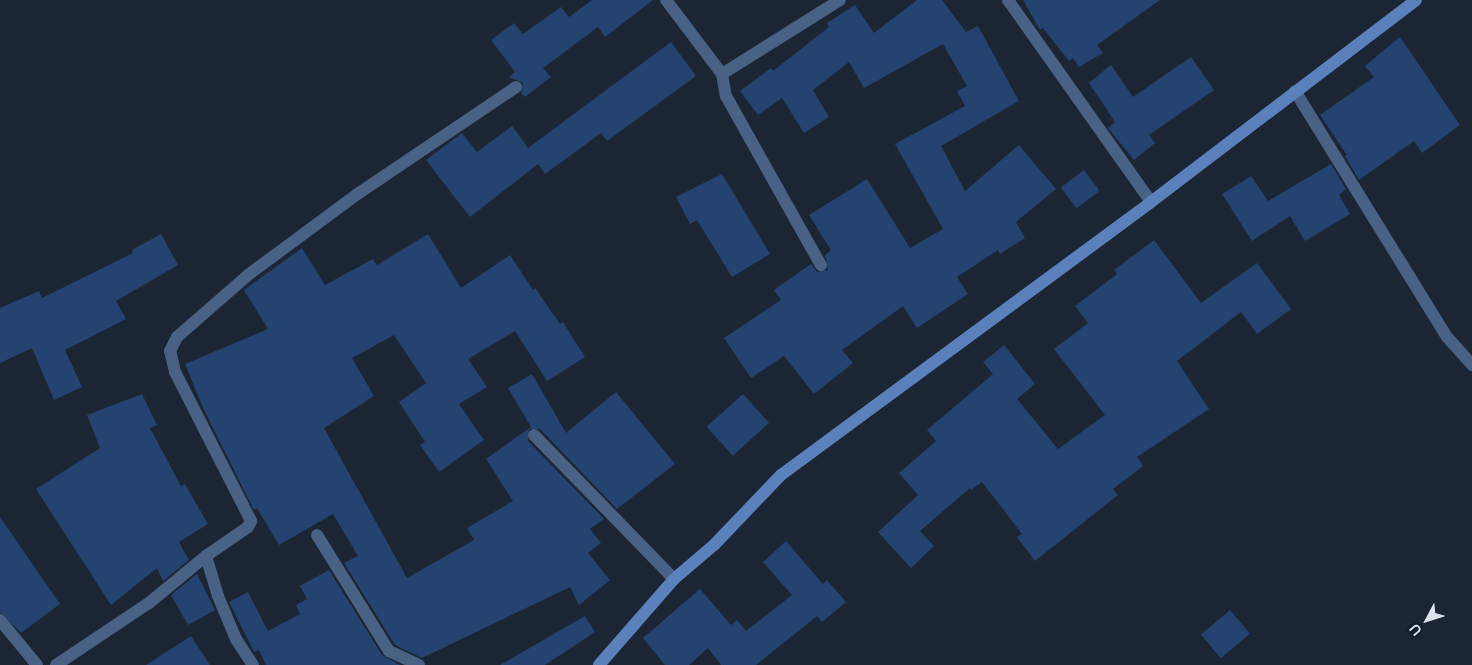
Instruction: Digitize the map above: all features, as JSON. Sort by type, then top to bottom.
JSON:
[{"type":"street","points":[[666,0],[722,74],[726,96],[821,266]]},
{"type":"street","points":[[722,74],[840,0]]},
{"type":"street","points":[[1008,0],[1151,202]]},
{"type":"street","points":[[599,665],[674,579],[714,545],[781,475],[1151,202],[1416,0]]},
{"type":"street","points":[[56,665],[148,604],[206,556],[248,527],[251,521],[175,372],[170,351],[177,337],[248,275],[356,195],[516,87]]},
{"type":"street","points":[[1295,91],[1447,338],[1472,365]]},
{"type":"street","points":[[534,434],[674,579]]},
{"type":"street","points":[[317,535],[389,651],[419,665]]},
{"type":"street","points":[[206,556],[218,596],[236,639],[253,665]]},
{"type":"street","points":[[0,620],[37,665]]},
{"type":"building","points":[[592,0],[653,0],[605,37],[598,27],[543,68],[551,77],[525,97],[521,93],[523,83],[509,77],[515,72],[491,40],[514,23],[523,34],[561,7],[569,17]]},
{"type":"building","points":[[917,0],[942,0],[966,32],[978,26],[1019,101],[941,146],[965,191],[1019,145],[1056,189],[1016,222],[1025,238],[1000,254],[998,250],[957,277],[968,294],[917,328],[903,306],[842,350],[853,363],[814,394],[784,356],[751,378],[724,338],[781,300],[774,290],[811,264],[817,272],[828,270],[825,255],[831,250],[809,215],[867,179],[910,248],[943,229],[895,144],[965,106],[957,91],[967,86],[943,44],[864,88],[849,62],[813,90],[829,117],[804,133],[782,98],[758,115],[740,91],[771,68],[773,71],[829,27],[827,23],[855,5],[874,33]]},
{"type":"building","points":[[1023,0],[1160,0],[1097,45],[1103,53],[1079,67],[1073,58],[1069,61],[1043,28],[1040,30]]},
{"type":"building","points":[[1400,37],[1460,125],[1422,153],[1414,141],[1359,180],[1345,156],[1347,155],[1320,115],[1374,77],[1365,66]]},
{"type":"building","points":[[671,42],[696,76],[607,141],[601,133],[545,174],[538,164],[470,217],[426,160],[462,133],[477,152],[512,126],[528,148]]},
{"type":"building","points":[[1191,57],[1214,90],[1149,135],[1155,143],[1134,160],[1108,128],[1115,122],[1089,83],[1111,65],[1133,97]]},
{"type":"building","points":[[1331,164],[1346,189],[1339,195],[1350,214],[1305,241],[1290,216],[1252,241],[1222,194],[1251,176],[1268,201]]},
{"type":"building","points":[[1084,170],[1100,191],[1076,208],[1061,187]]},
{"type":"building","points":[[722,174],[770,254],[732,277],[697,220],[690,224],[676,197]]},
{"type":"building","points":[[161,234],[178,265],[116,301],[126,319],[65,350],[82,387],[54,400],[32,348],[0,363],[0,308],[39,291],[42,298],[133,253],[132,250]]},
{"type":"building","points":[[428,234],[461,288],[510,255],[533,290],[535,288],[560,324],[563,322],[585,357],[547,381],[515,331],[468,359],[487,387],[459,404],[484,440],[439,472],[420,445],[425,442],[399,402],[426,383],[394,335],[352,358],[374,396],[324,428],[407,578],[474,540],[467,528],[513,501],[486,459],[531,427],[508,388],[532,374],[566,433],[616,392],[675,464],[617,509],[540,429],[529,429],[528,441],[604,519],[590,529],[601,543],[588,553],[610,580],[579,605],[570,587],[422,658],[395,645],[344,563],[358,556],[333,514],[279,545],[257,508],[254,510],[204,410],[185,364],[268,329],[244,290],[302,248],[325,285],[373,259],[377,265]]},
{"type":"building","points":[[1154,240],[1201,303],[1257,263],[1291,309],[1257,334],[1241,312],[1177,361],[1209,409],[1137,457],[1143,466],[1113,489],[1118,495],[1035,561],[1017,537],[1022,534],[982,482],[971,490],[970,488],[920,531],[934,546],[911,568],[878,532],[918,495],[899,473],[936,441],[927,430],[993,374],[983,362],[1004,345],[1035,384],[1017,399],[1058,449],[1105,415],[1054,349],[1088,323],[1075,306],[1117,274],[1114,270]]},
{"type":"building","points":[[142,394],[157,425],[150,428],[181,486],[185,484],[208,524],[179,542],[189,560],[163,581],[157,568],[111,605],[36,489],[100,448],[87,415]]},
{"type":"building","points":[[743,394],[769,423],[733,456],[707,427]]},
{"type":"building","points":[[0,517],[60,604],[21,633],[0,612]]},
{"type":"building","points":[[786,541],[823,584],[827,580],[846,602],[822,622],[817,616],[756,665],[721,665],[708,648],[689,665],[665,665],[643,638],[700,589],[731,625],[737,620],[746,631],[792,595],[763,562]]},
{"type":"building","points":[[329,570],[382,655],[400,665],[266,665],[259,650],[254,652],[229,602],[248,592],[268,631],[300,614],[296,605],[307,599],[300,586]]},
{"type":"building","points":[[197,574],[215,610],[188,625],[171,595]]},
{"type":"building","points":[[1230,610],[1250,634],[1221,658],[1201,634]]},
{"type":"building","points":[[585,616],[595,632],[545,665],[500,665]]},
{"type":"building","points":[[191,636],[210,665],[146,665]]}]
